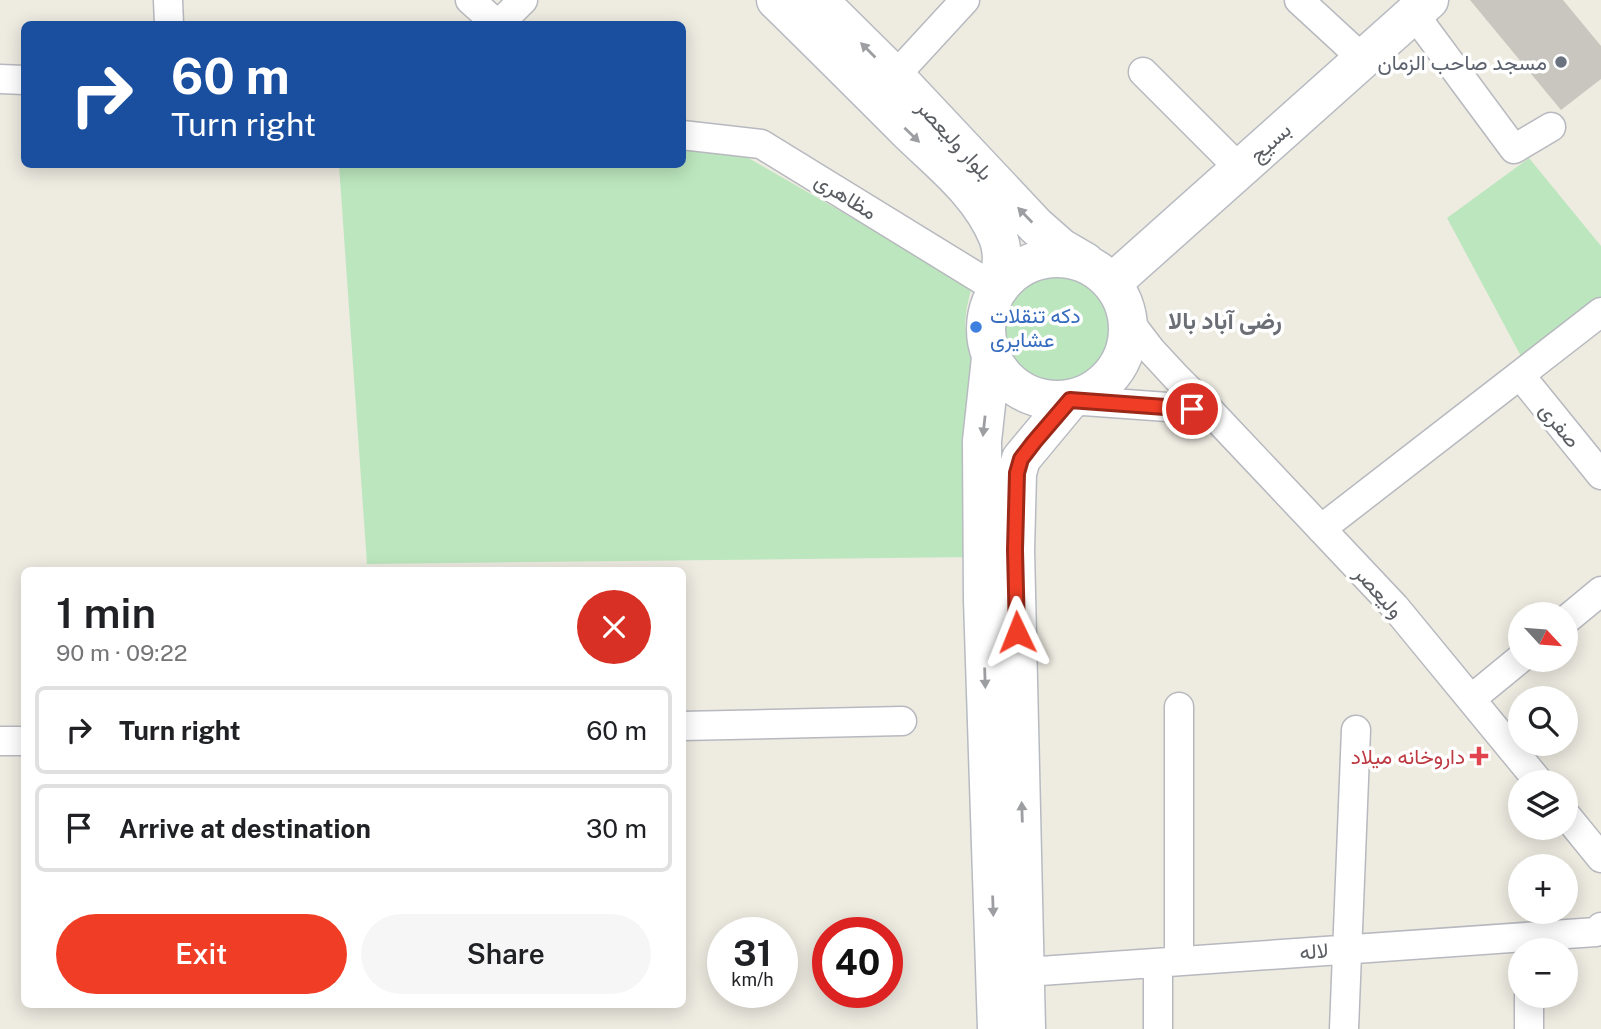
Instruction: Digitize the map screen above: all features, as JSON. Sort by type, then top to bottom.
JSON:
[{"type":"street","points":[[168,0],[169,21]]},
{"type":"street","points":[[470,0],[494,21]]},
{"type":"street","points":[[501,21],[523,0]]},
{"type":"street","name":"بلوار ولیعصر","points":[[776,0],[970,190],[999,237],[1003,255],[998,289]]},
{"type":"street","name":"بلوار ولیعصر","points":[[818,0],[895,76],[1036,226],[1062,248],[1105,277]]},
{"type":"street","points":[[895,76],[965,0]]},
{"type":"street","points":[[1299,0],[1363,59]]},
{"type":"street","points":[[1421,7],[1514,149],[1551,127]]},
{"type":"street","name":"بسیج","points":[[1105,277],[1240,169],[1421,7]]},
{"type":"street","points":[[1143,72],[1240,169]]},
{"type":"street","points":[[0,79],[21,80]]},
{"type":"street","name":"مظاهری","points":[[686,135],[761,144],[998,289]]},
{"type":"street","points":[[1026,1029],[1015,550],[1017,473],[1021,459],[1070,400],[1090,393],[1108,379],[1120,362],[1127,342],[1128,320],[1122,300],[1105,277],[1084,263],[1068,258],[1044,259],[1021,267],[1008,276],[998,289],[987,311],[985,335],[991,358],[1004,378],[1023,393],[1046,400],[1070,400],[1209,410]]},
{"type":"street","name":"ولیعصر","points":[[1128,320],[1151,350],[1395,607],[1529,770]]},
{"type":"street","points":[[1321,529],[1520,375],[1597,322]]},
{"type":"street","points":[[991,358],[982,441],[983,600],[997,1029]]},
{"type":"street","name":"صفری","points":[[1520,375],[1601,475]]},
{"type":"street","points":[[1578,610],[1601,591]]},
{"type":"street","points":[[1471,699],[1508,669]]},
{"type":"street","points":[[1158,1029],[1168,962],[1179,707]]},
{"type":"street","points":[[686,726],[902,721]]},
{"type":"street","points":[[1344,1029],[1356,730]]},
{"type":"street","points":[[0,741],[21,741]]},
{"type":"street","points":[[1578,830],[1601,858]]},
{"type":"street","name":"لاله","points":[[1560,938],[1597,932],[1601,927]]},
{"type":"street","name":"لاله","points":[[1026,972],[1346,949],[1508,944]]},
{"type":"street","points":[[1529,1008],[1529,1029]]},
{"type":"green space","points":[[686,150],[745,156],[972,287],[965,322],[968,343],[978,358],[972,557],[367,564],[339,168],[686,168]]},
{"type":"green space","points":[[1529,158],[1601,246],[1601,297],[1522,358],[1447,218]]},
{"type":"green space","points":[[1059,267],[1082,272],[1102,285],[1115,305],[1120,328],[1115,351],[1102,371],[1082,384],[1059,389],[1036,384],[1016,371],[1003,351],[998,328],[1003,305],[1016,285],[1036,272]]},
{"type":"building","name":"مسجد صاحب الزمان","points":[[1470,0],[1563,0],[1601,46],[1601,79],[1561,110]]},
{"type":"place","name":"مسجد صاحب الزمان","points":[[1561,62]]},
{"type":"place","name":"دکه تنقلات عشایری","points":[[976,327]]},
{"type":"place","name":"داروخانه میلاد","points":[[1479,756]]},
{"type":"district","name":"رضی آباد بالا","points":[[1225,320]]},
{"type":"route","points":[[1017,632],[1017,473],[1021,459],[1034,442],[1070,400],[1192,409]]}]
